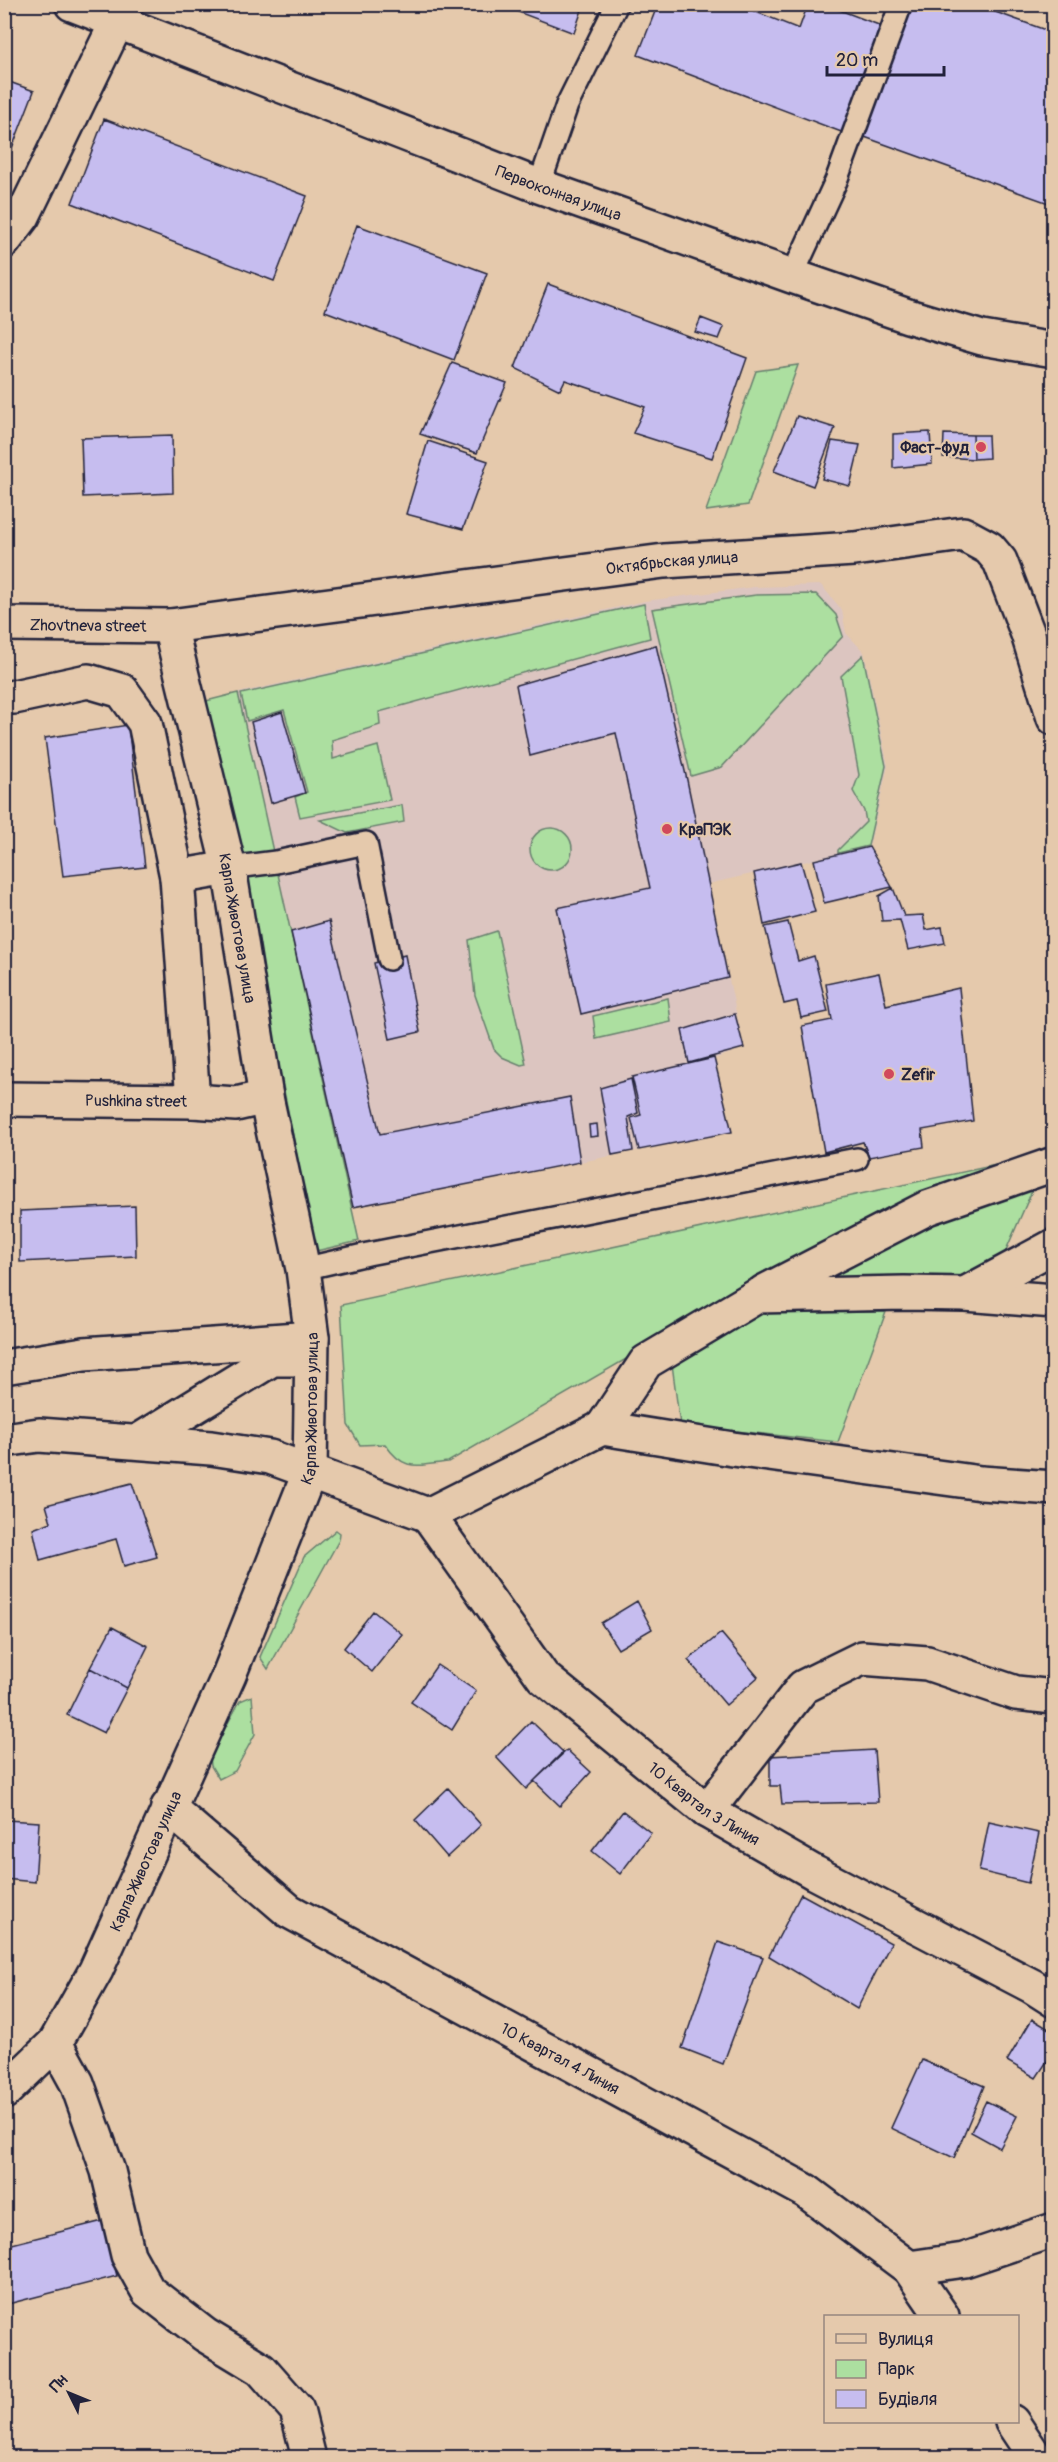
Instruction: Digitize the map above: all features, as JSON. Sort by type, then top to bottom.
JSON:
[{"type":"main road","name":"Первоконная улица","points":[[72,4],[120,13],[539,186],[792,276],[908,316],[982,338],[1053,350]]},
{"type":"main road","points":[[4,241],[23,216],[120,13]]},
{"type":"main road","name":"Октябрьская улица","points":[[170,626],[664,561],[854,549],[963,534],[989,548],[1000,561],[1028,634],[1053,718]]},
{"type":"main road","name":"Zhovtneva street","points":[[4,624],[170,626]]},
{"type":"main road","name":"Карпа Животова улица","points":[[4,2092],[56,2043],[96,1970],[229,1675],[310,1471],[312,1348],[303,1269],[266,1097],[229,868],[170,626]]},
{"type":"main road","points":[[14,696],[88,681],[122,691],[145,723],[177,877],[193,1101]]},
{"type":"main road","points":[[177,877],[229,868]]},
{"type":"main road","name":"Pushkina street","points":[[4,1100],[193,1101],[236,1104],[266,1097]]},
{"type":"main road","points":[[4,1440],[39,1435],[211,1448],[270,1457],[428,1515],[602,1428],[646,1362],[758,1296],[927,1208],[1051,1165]]},
{"type":"main road","points":[[965,1294],[1053,1246]]},
{"type":"main road","points":[[758,1296],[965,1294],[1053,1301]]},
{"type":"main road","points":[[4,1367],[84,1354],[312,1348]]},
{"type":"main road","points":[[137,1443],[272,1359],[312,1348]]},
{"type":"main road","points":[[602,1428],[733,1449],[981,1483],[1053,1488]]},
{"type":"main road","name":"10 Квартал 3 Линия","points":[[428,1515],[543,1677],[706,1812],[815,1873],[1032,1986],[1053,2000]]},
{"type":"main road","points":[[706,1812],[803,1687],[862,1658],[927,1664],[1016,1693],[1053,1697]]},
{"type":"main road","name":"10 Квартал 4 Линия","points":[[168,1807],[289,1911],[806,2191],[909,2268],[941,2315]]},
{"type":"main road","points":[[56,2043],[77,2084],[108,2171],[128,2255],[148,2291],[205,2335],[261,2369],[297,2410],[309,2457]]},
{"type":"main road","points":[[909,2268],[964,2260],[1053,2230]]},
{"type":"main road","points":[[1013,2423],[1036,2457]]},
{"type":"lane","points":[[539,186],[567,105],[617,4]]},
{"type":"lane","points":[[792,276],[836,181],[901,4]]},
{"type":"lane","points":[[229,868],[276,862],[366,843],[388,959]]},
{"type":"lane","points":[[303,1269],[368,1254],[857,1159]]},
{"type":"shaded area","points":[[821,585],[842,610],[846,633],[864,652],[888,766],[869,847],[708,884],[744,1048],[714,1059],[732,1132],[353,1207],[238,693],[645,601],[754,587]]},
{"type":"green space","points":[[798,365],[748,505],[706,511],[756,371]]},
{"type":"green space","points":[[816,594],[836,615],[843,636],[722,767],[691,776],[652,609],[756,595]]},
{"type":"green space","points":[[644,604],[650,638],[379,712],[380,725],[332,740],[333,759],[378,746],[390,800],[300,817],[295,797],[307,792],[284,710],[247,721],[241,694]]},
{"type":"green space","points":[[863,655],[886,766],[868,846],[838,853],[838,850],[866,822],[864,811],[853,791],[859,775],[841,676]]},
{"type":"green space","points":[[238,693],[359,1241],[316,1251],[206,701]]},
{"type":"green space","points":[[402,805],[404,822],[347,833],[320,820]]},
{"type":"green space","points":[[551,828],[566,834],[572,849],[566,864],[551,870],[536,864],[530,849],[536,834]]},
{"type":"green space","points":[[497,931],[526,1064],[521,1065],[502,1057],[494,1049],[475,995],[469,940]]},
{"type":"green space","points":[[668,998],[671,1022],[596,1039],[593,1016]]},
{"type":"green space","points":[[1029,1158],[754,1285],[448,1462],[420,1465],[406,1463],[392,1453],[385,1444],[360,1445],[348,1425],[341,1305]]},
{"type":"green space","points":[[1039,1175],[1003,1257],[962,1284],[795,1286]]},
{"type":"green space","points":[[886,1312],[838,1442],[680,1425],[672,1364],[748,1313]]},
{"type":"green space","points":[[336,1530],[340,1533],[339,1540],[268,1669],[260,1657],[304,1557]]},
{"type":"green space","points":[[252,1696],[255,1734],[235,1771],[219,1779],[211,1766],[210,1756],[240,1701]]},
{"type":"building","points":[[497,4],[584,4],[574,33]]},
{"type":"building","points":[[658,4],[736,4],[799,29],[808,4],[824,4],[884,27],[844,133],[638,55]]},
{"type":"building","points":[[909,4],[973,4],[1054,33],[1054,205],[859,135]]},
{"type":"building","points":[[4,80],[34,91],[4,169]]},
{"type":"building","points":[[104,119],[307,196],[274,281],[72,203]]},
{"type":"building","points":[[357,225],[487,273],[454,360],[325,311]]},
{"type":"building","points":[[548,284],[747,358],[712,458],[633,433],[645,407],[565,380],[560,390],[515,368]]},
{"type":"building","points":[[701,318],[724,327],[719,339],[695,332]]},
{"type":"building","points":[[452,363],[507,383],[477,453],[420,434]]},
{"type":"building","points":[[797,416],[835,428],[813,486],[774,471]]},
{"type":"building","points":[[930,432],[932,464],[893,468],[893,434]]},
{"type":"building","points":[[944,434],[973,435],[974,459],[943,457]]},
{"type":"building","points":[[172,435],[173,493],[83,497],[81,438]]},
{"type":"building","name":"Фаст-фуд","points":[[973,435],[988,435],[989,458],[974,459]]},
{"type":"building","points":[[428,441],[488,461],[463,529],[406,514]]},
{"type":"building","points":[[832,441],[860,445],[850,486],[822,479]]},
{"type":"building","name":"КраПЭК","points":[[656,645],[728,978],[581,1014],[557,908],[650,888],[616,733],[530,756],[516,685]]},
{"type":"building","points":[[282,712],[305,793],[271,803],[251,722]]},
{"type":"building","points":[[128,725],[145,867],[63,876],[45,738]]},
{"type":"building","points":[[869,847],[892,887],[824,903],[814,860]]},
{"type":"building","points":[[801,862],[815,912],[764,925],[754,873]]},
{"type":"building","points":[[893,888],[904,916],[923,915],[926,930],[942,927],[945,943],[908,950],[900,920],[882,921],[879,896]]},
{"type":"building","points":[[329,921],[380,1134],[570,1097],[580,1162],[353,1207],[291,932]]},
{"type":"building","points":[[788,922],[798,961],[814,956],[828,1012],[801,1018],[797,1001],[784,1004],[765,927]]},
{"type":"building","points":[[405,955],[420,1032],[390,1039],[374,963]]},
{"type":"building","points":[[4,971],[10,1022],[4,1022]]},
{"type":"building","name":"Zefir","points":[[879,973],[886,1005],[959,988],[973,1121],[922,1130],[924,1147],[869,1157],[863,1142],[824,1152],[802,1026],[832,1020],[826,984]]},
{"type":"building","points":[[735,1014],[744,1048],[689,1063],[682,1030]]},
{"type":"building","points":[[714,1058],[732,1132],[639,1150],[631,1118],[641,1115],[632,1077]]},
{"type":"building","points":[[631,1079],[638,1113],[628,1117],[633,1151],[612,1155],[600,1088]]},
{"type":"building","points":[[597,1124],[598,1136],[590,1137],[589,1125]]},
{"type":"building","points":[[135,1206],[136,1256],[20,1262],[20,1211]]},
{"type":"building","points":[[132,1483],[157,1557],[124,1566],[116,1539],[40,1560],[33,1529],[51,1522],[46,1505]]},
{"type":"building","points":[[637,1601],[652,1629],[618,1649],[601,1623]]},
{"type":"building","points":[[373,1611],[402,1634],[372,1672],[344,1648]]},
{"type":"building","points":[[112,1627],[148,1646],[127,1688],[90,1668]]},
{"type":"building","points":[[721,1633],[758,1677],[726,1705],[688,1660]]},
{"type":"building","points":[[437,1665],[476,1691],[452,1730],[411,1702]]},
{"type":"building","points":[[90,1668],[127,1688],[104,1733],[67,1715]]},
{"type":"building","points":[[531,1721],[563,1752],[526,1789],[496,1757]]},
{"type":"building","points":[[567,1750],[591,1772],[560,1806],[534,1781]]},
{"type":"building","points":[[874,1750],[878,1802],[782,1804],[780,1786],[770,1786],[770,1756]]},
{"type":"building","points":[[448,1788],[481,1825],[447,1857],[415,1820]]},
{"type":"building","points":[[623,1811],[651,1833],[620,1874],[592,1851]]},
{"type":"building","points":[[6,1820],[39,1822],[35,1882],[4,1879]]},
{"type":"building","points":[[989,1822],[1039,1833],[1028,1883],[979,1871]]},
{"type":"building","points":[[801,1894],[891,1943],[857,2009],[769,1956]]},
{"type":"building","points":[[718,1942],[763,1957],[723,2064],[682,2048]]},
{"type":"building","points":[[1032,2019],[1054,2032],[1054,2051],[1036,2078],[1007,2061]]},
{"type":"building","points":[[922,2060],[984,2086],[954,2158],[891,2128]]},
{"type":"building","points":[[986,2101],[1017,2116],[1000,2148],[971,2132]]},
{"type":"building","points":[[103,2221],[117,2276],[4,2305],[4,2246]]},
{"type":"place","name":"Фаст-фуд","points":[[981,447]]},
{"type":"place","name":"КраПЭК","points":[[667,829]]},
{"type":"place","name":"Zefir","points":[[889,1074]]}]
